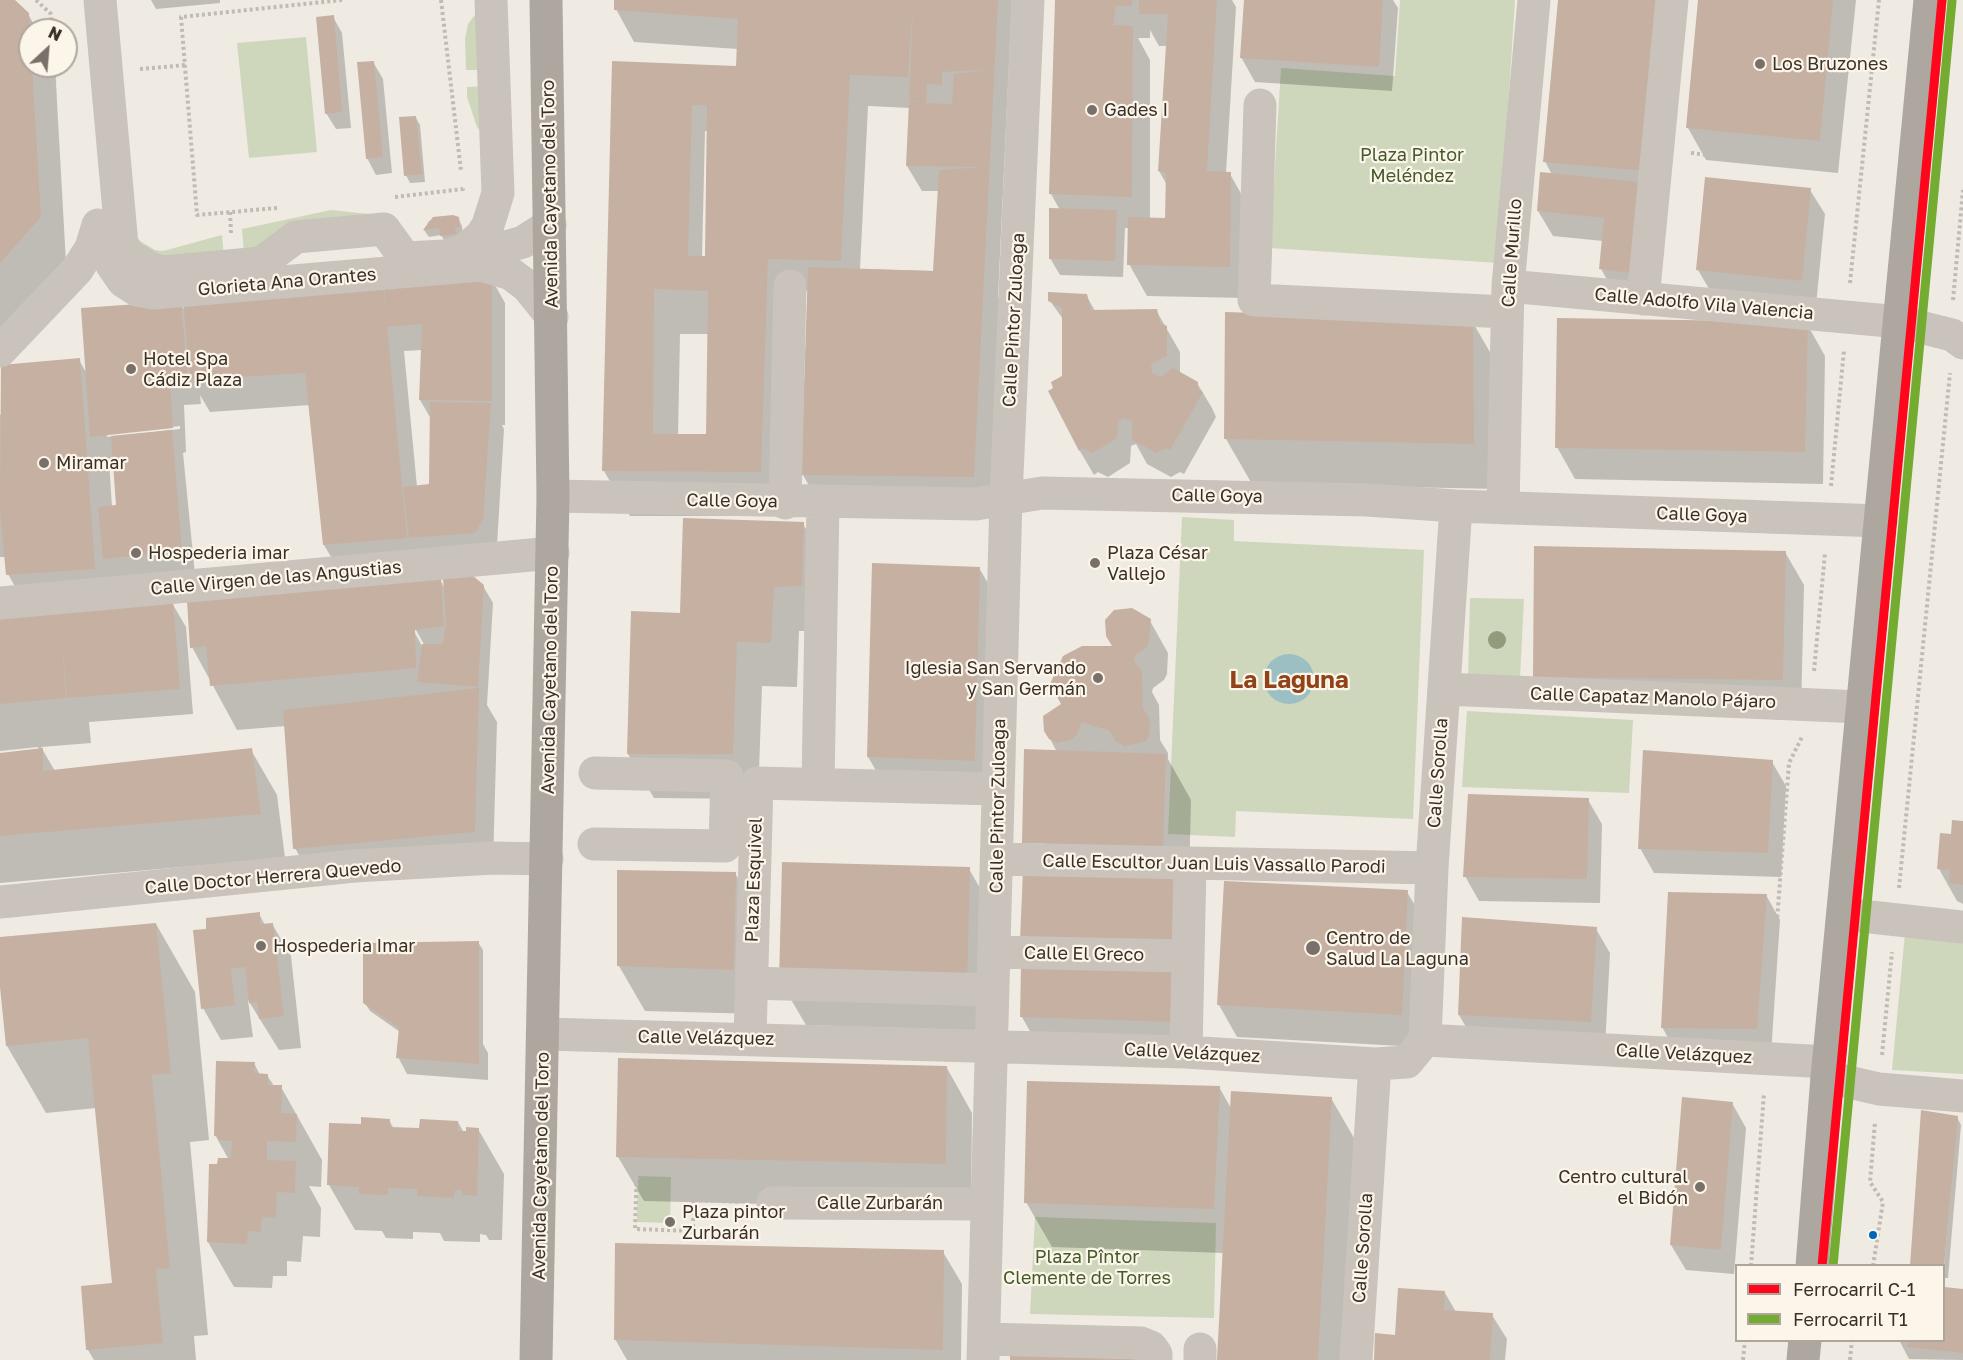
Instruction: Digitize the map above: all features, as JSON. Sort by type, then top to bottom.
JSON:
[{"type":"main road","name":"Avenida Cayetano del Toro","points":[[536,1360],[553,553],[552,317],[546,0]]},
{"type":"main road","points":[[1812,1264],[1828,1070],[1930,0]]},
{"type":"main road","points":[[1803,1360],[1805,1342]]},
{"type":"street","name":"Glorieta Ana Orantes","points":[[82,0],[98,225],[112,265],[123,281],[137,290],[153,293],[465,261]]},
{"type":"street","name":"Glorieta Ana Orantes","points":[[100,0],[122,245],[130,256],[152,269],[164,272],[261,263],[296,237],[384,229],[405,258],[456,254],[481,236],[495,208],[498,193],[491,0]]},
{"type":"street","points":[[465,261],[494,228],[501,212],[504,194],[498,0]]},
{"type":"street","name":"Calle Pintor Zuloaga","points":[[984,1349],[1006,498],[1028,0]]},
{"type":"street","name":"Calle Murillo","points":[[1503,507],[1508,299],[1534,0]]},
{"type":"street","points":[[1643,298],[1672,0]]},
{"type":"street","name":"Calle Adolfo Vila Valencia","points":[[1260,105],[1254,300],[1643,298],[1900,322],[1957,339]]},
{"type":"street","points":[[0,351],[77,270],[91,248],[98,225]]},
{"type":"street","points":[[465,261],[523,242],[550,225]]},
{"type":"street","points":[[465,261],[511,274],[527,286],[552,317]]},
{"type":"street","points":[[785,503],[790,286]]},
{"type":"street","name":"Calle Goya","points":[[553,496],[785,503],[976,504],[1042,493],[1366,500],[1456,506],[1881,521]]},
{"type":"street","points":[[818,783],[823,503]]},
{"type":"street","name":"Calle Sorolla","points":[[1425,1040],[1432,868],[1456,506]]},
{"type":"street","name":"Calle Virgen de las Angustias","points":[[0,603],[553,553]]},
{"type":"street","name":"Calle Capataz Manolo Pájaro","points":[[1444,689],[1862,707]]},
{"type":"street","points":[[594,844],[725,846],[727,776],[595,773]]},
{"type":"street","name":"Plaza Esquivel","points":[[750,1039],[757,783],[997,789]]},
{"type":"street","name":"Calle Doctor Herrera Quevedo","points":[[0,902],[355,866],[494,858],[547,859]]},
{"type":"street","name":"Calle Escultor Juan Luis Vassallo Parodi","points":[[997,860],[1432,868]]},
{"type":"street","points":[[1186,1052],[1181,956],[1190,864]]},
{"type":"street","points":[[1843,914],[1963,927]]},
{"type":"street","name":"Calle El Greco","points":[[994,952],[1181,956]]},
{"type":"street","points":[[751,983],[993,990]]},
{"type":"street","name":"Calle Velázquez","points":[[544,1034],[1186,1052],[1375,1064],[1407,1062],[1425,1040],[1766,1059],[1828,1070],[1879,1089],[1963,1096]]},
{"type":"street","name":"Calle Sorolla","points":[[1356,1360],[1375,1064]]},
{"type":"street","name":"Calle Zurbarán","points":[[773,1203],[986,1204]]},
{"type":"street","points":[[984,1349],[1142,1343],[1154,1354]]},
{"type":"path","points":[[36,0],[51,14],[51,18]]},
{"type":"path","points":[[289,207],[197,215],[181,17],[342,0]]},
{"type":"path","points":[[384,198],[463,189],[441,0]]},
{"type":"path","points":[[1751,1264],[1789,764],[1808,726],[1811,704],[1879,0]]},
{"type":"path","points":[[107,72],[186,65]]},
{"type":"path","points":[[0,290],[56,234],[54,78]]},
{"type":"path","points":[[1873,1264],[1883,1202],[1870,1182],[1957,339],[1963,190]]},
{"type":"path","points":[[636,1165],[694,1167],[693,1200],[693,1231],[634,1229],[636,1165]]},
{"type":"path","points":[[693,1200],[725,1201]]},
{"type":"path","points":[[1743,1360],[1745,1342]]},
{"type":"path","points":[[1850,1360],[1852,1342]]},
{"type":"green space","name":"Plaza Pintor Meléndez","points":[[1400,0],[1515,0],[1498,263],[1270,248],[1281,68],[1395,76]]},
{"type":"green space","points":[[491,13],[496,143],[489,141],[477,127],[467,97],[467,87],[485,86],[484,70],[466,70],[465,39],[468,24],[474,16]]},
{"type":"green space","points":[[306,37],[317,152],[249,158],[237,43]]},
{"type":"green space","points":[[331,210],[369,214],[245,265],[242,229]]},
{"type":"green space","points":[[134,232],[140,241],[155,250],[163,251],[222,235],[225,267],[130,256]]},
{"type":"green space","points":[[1182,517],[1234,520],[1234,541],[1424,550],[1413,819],[1236,811],[1235,837],[1168,834]]},
{"type":"green space","points":[[1470,598],[1524,599],[1520,678],[1468,679]]},
{"type":"green space","points":[[1467,711],[1633,720],[1629,793],[1462,787]]},
{"type":"green space","points":[[1905,933],[1963,938],[1963,1074],[1892,1070]]},
{"type":"green space","points":[[638,1176],[671,1177],[670,1223],[637,1222]]},
{"type":"green space","name":"Plaza Pîntor Clemente de Torres","points":[[1035,1217],[1216,1223],[1214,1318],[1030,1314]]},
{"type":"water","points":[[1284,654],[1294,654],[1307,661],[1314,674],[1314,684],[1307,697],[1294,704],[1284,704],[1275,700],[1268,693],[1264,684],[1264,674],[1268,665],[1275,658]]},
{"type":"building","points":[[0,0],[15,0],[29,13],[29,18],[18,18],[18,78],[33,78],[41,217],[0,263]]},
{"type":"building","points":[[614,0],[998,0],[974,477],[801,475],[808,267],[933,271],[939,170],[983,167],[906,166],[909,102],[920,102],[909,101],[913,4],[908,77],[850,75],[841,261],[768,259],[761,472],[602,471],[612,61],[736,66],[738,19],[614,10]],"holes":[[[986,70],[954,74],[952,104],[926,103],[927,84],[942,85],[942,72]],[[692,105],[707,105],[705,256],[688,256]],[[654,289],[708,291],[706,434],[653,434]]]},
{"type":"building","name":"Gades I","points":[[1055,0],[1132,0],[1132,6],[1116,6],[1113,25],[1133,26],[1132,197],[1049,194]]},
{"type":"building","points":[[1139,0],[1217,0],[1207,171],[1231,172],[1230,267],[1127,265],[1128,217],[1165,218],[1166,173],[1158,171],[1168,14],[1139,14]]},
{"type":"building","points":[[1244,0],[1383,0],[1379,67],[1240,58]]},
{"type":"building","points":[[1558,0],[1663,0],[1646,171],[1543,162]]},
{"type":"building","name":"Los Bruzones","points":[[1698,0],[1833,0],[1820,141],[1686,128]]},
{"type":"building","points":[[334,15],[342,112],[325,114],[316,17]]},
{"type":"building","points":[[374,61],[383,157],[366,159],[357,62]]},
{"type":"building","points":[[416,116],[422,174],[404,176],[399,117]]},
{"type":"building","points":[[1540,172],[1648,183],[1639,274],[1599,269],[1604,218],[1537,211]]},
{"type":"building","points":[[1705,177],[1811,188],[1802,281],[1696,270]]},
{"type":"building","points":[[1049,208],[1117,210],[1115,261],[1049,259]]},
{"type":"building","points":[[453,215],[459,217],[460,227],[455,228],[456,234],[440,236],[439,228],[423,230],[433,217]]},
{"type":"building","points":[[492,276],[492,401],[419,400],[422,324],[387,327],[384,283]]},
{"type":"building","points":[[383,282],[407,538],[323,545],[305,373],[190,380],[183,301]]},
{"type":"building","points":[[1048,292],[1087,294],[1091,310],[1157,309],[1160,323],[1167,326],[1167,356],[1151,364],[1152,373],[1161,377],[1173,368],[1198,382],[1198,390],[1203,392],[1170,450],[1166,448],[1157,453],[1132,440],[1132,421],[1124,418],[1118,421],[1117,438],[1093,453],[1083,448],[1079,451],[1048,391],[1053,388],[1051,382],[1062,376],[1062,308],[1048,301]]},
{"type":"building","points":[[181,301],[188,380],[170,381],[173,428],[90,437],[81,308]]},
{"type":"building","points":[[1225,312],[1473,320],[1474,444],[1224,439]]},
{"type":"building","points":[[1557,318],[1808,322],[1805,452],[1555,448]]},
{"type":"building","name":"Miramar","points":[[80,358],[95,569],[6,575],[0,511],[1,365]]},
{"type":"building","points":[[430,402],[491,403],[483,520],[475,533],[409,538],[403,487],[429,484]]},
{"type":"building","points":[[172,430],[182,551],[103,559],[98,507],[116,505],[111,436]]},
{"type":"building","points":[[683,518],[804,522],[802,586],[774,587],[771,643],[737,642],[733,754],[627,754],[631,611],[680,613]]},
{"type":"building","points":[[1534,546],[1786,551],[1783,680],[1533,677]]},
{"type":"building","points":[[872,563],[980,567],[975,761],[867,757]]},
{"type":"building","points":[[473,576],[484,585],[478,687],[417,682],[422,644],[443,644],[446,623],[443,578]]},
{"type":"building","points":[[441,579],[444,626],[415,630],[416,668],[210,686],[206,646],[190,648],[187,601]]},
{"type":"building","points":[[173,601],[180,689],[67,698],[61,629],[66,698],[0,704],[0,614]]},
{"type":"building","name":"Iglesia San Servando y San Germán","points":[[1132,608],[1151,619],[1149,641],[1146,648],[1135,655],[1134,661],[1142,671],[1143,708],[1150,720],[1149,736],[1145,742],[1124,746],[1115,741],[1110,731],[1081,722],[1078,733],[1072,740],[1056,743],[1049,739],[1044,731],[1043,716],[1061,704],[1050,684],[1063,656],[1082,646],[1112,646],[1106,636],[1105,620],[1114,610]]},
{"type":"building","points":[[479,688],[475,832],[293,849],[283,710]]},
{"type":"building","points":[[43,748],[43,771],[252,748],[261,814],[0,836],[0,753]]},
{"type":"building","points":[[1024,749],[1166,754],[1163,847],[1022,843]]},
{"type":"building","points":[[1643,750],[1773,760],[1768,853],[1638,849]]},
{"type":"building","points":[[1468,794],[1589,798],[1587,879],[1463,877]]},
{"type":"building","points":[[1952,820],[1963,821],[1963,885],[1949,883],[1950,870],[1937,869],[1940,833],[1951,834]]},
{"type":"building","points":[[782,862],[970,867],[967,986],[779,981]]},
{"type":"building","points":[[617,870],[736,872],[734,970],[617,966]]},
{"type":"building","points":[[1023,870],[1178,876],[1176,947],[1020,941]]},
{"type":"building","name":"Centro de Salud La Laguna","points":[[1224,881],[1408,890],[1402,1015],[1217,1005]]},
{"type":"building","points":[[1668,892],[1767,894],[1757,1029],[1661,1028]]},
{"type":"building","points":[[260,912],[260,924],[273,923],[284,1016],[259,1019],[257,1002],[249,1003],[245,967],[231,969],[235,1005],[201,1009],[193,930],[206,929],[206,918]]},
{"type":"building","points":[[1462,917],[1597,927],[1591,1022],[1458,1015]]},
{"type":"building","points":[[156,923],[171,1073],[152,1075],[170,1268],[156,1269],[163,1343],[86,1350],[81,1286],[112,1283],[88,1038],[6,1046],[0,987],[0,937]]},
{"type":"building","points":[[479,941],[479,1064],[396,1058],[399,1028],[363,1003],[363,943]]},
{"type":"building","points":[[1021,967],[1173,972],[1172,1022],[1020,1017]]},
{"type":"building","points":[[618,1058],[947,1066],[946,1164],[616,1157]]},
{"type":"building","points":[[216,1061],[255,1062],[254,1073],[268,1074],[268,1085],[282,1085],[281,1113],[297,1114],[296,1142],[267,1141],[267,1160],[296,1161],[295,1193],[277,1192],[276,1218],[262,1217],[261,1232],[248,1231],[247,1244],[207,1242],[209,1164],[217,1164],[218,1158],[231,1158],[232,1141],[218,1140],[218,1136],[214,1136]]},
{"type":"building","points":[[1027,1081],[1220,1086],[1214,1209],[1024,1203]]},
{"type":"building","points":[[1231,1091],[1332,1097],[1318,1360],[1217,1360]]},
{"type":"building","name":"Centro cultural el Bidón","points":[[1682,1097],[1733,1102],[1721,1250],[1670,1245]]},
{"type":"building","points":[[1921,1110],[1958,1116],[1944,1264],[1910,1264]]},
{"type":"building","points":[[361,1117],[390,1119],[390,1127],[419,1128],[420,1119],[458,1121],[458,1131],[466,1131],[466,1127],[479,1128],[477,1196],[462,1195],[462,1190],[455,1190],[454,1198],[417,1196],[417,1189],[388,1188],[388,1195],[359,1194],[359,1187],[327,1185],[329,1123],[361,1124]]},
{"type":"building","points":[[615,1243],[944,1250],[943,1350],[614,1340]]},
{"type":"building","points":[[1945,1287],[1963,1289],[1963,1353],[1907,1347],[1908,1342],[1945,1342]]},
{"type":"building","points":[[1398,1288],[1445,1291],[1444,1310],[1493,1313],[1490,1360],[1374,1360],[1375,1333],[1395,1335]]},
{"type":"building","points":[[1010,1354],[1155,1360],[1010,1360]]},
{"type":"rail line","name":"C-1","points":[[1822,1264],[1942,0]]},
{"type":"rail line","name":"T1","points":[[1833,1264],[1952,1]]},
{"type":"place","name":"Los Bruzones","points":[[1760,64]]},
{"type":"place","name":"Gades I","points":[[1092,110]]},
{"type":"place","name":"Hotel Spa Cádiz Plaza","points":[[131,369]]},
{"type":"place","name":"Miramar","points":[[44,463]]},
{"type":"place","name":"Hospederia imar","points":[[136,553]]},
{"type":"place","name":"Plaza César Vallejo","points":[[1095,563]]},
{"type":"place","name":"Iglesia San Servando y San Germán","points":[[1098,678]]},
{"type":"place","name":"Hospederia Imar","points":[[261,946]]},
{"type":"place","name":"Centro de Salud La Laguna","points":[[1313,948]]},
{"type":"place","name":"Centro cultural el Bidón","points":[[1700,1187]]},
{"type":"place","name":"Plaza pintor Zurbarán","points":[[670,1222]]},
{"type":"district","name":"La Laguna","points":[[1289,680]]}]
